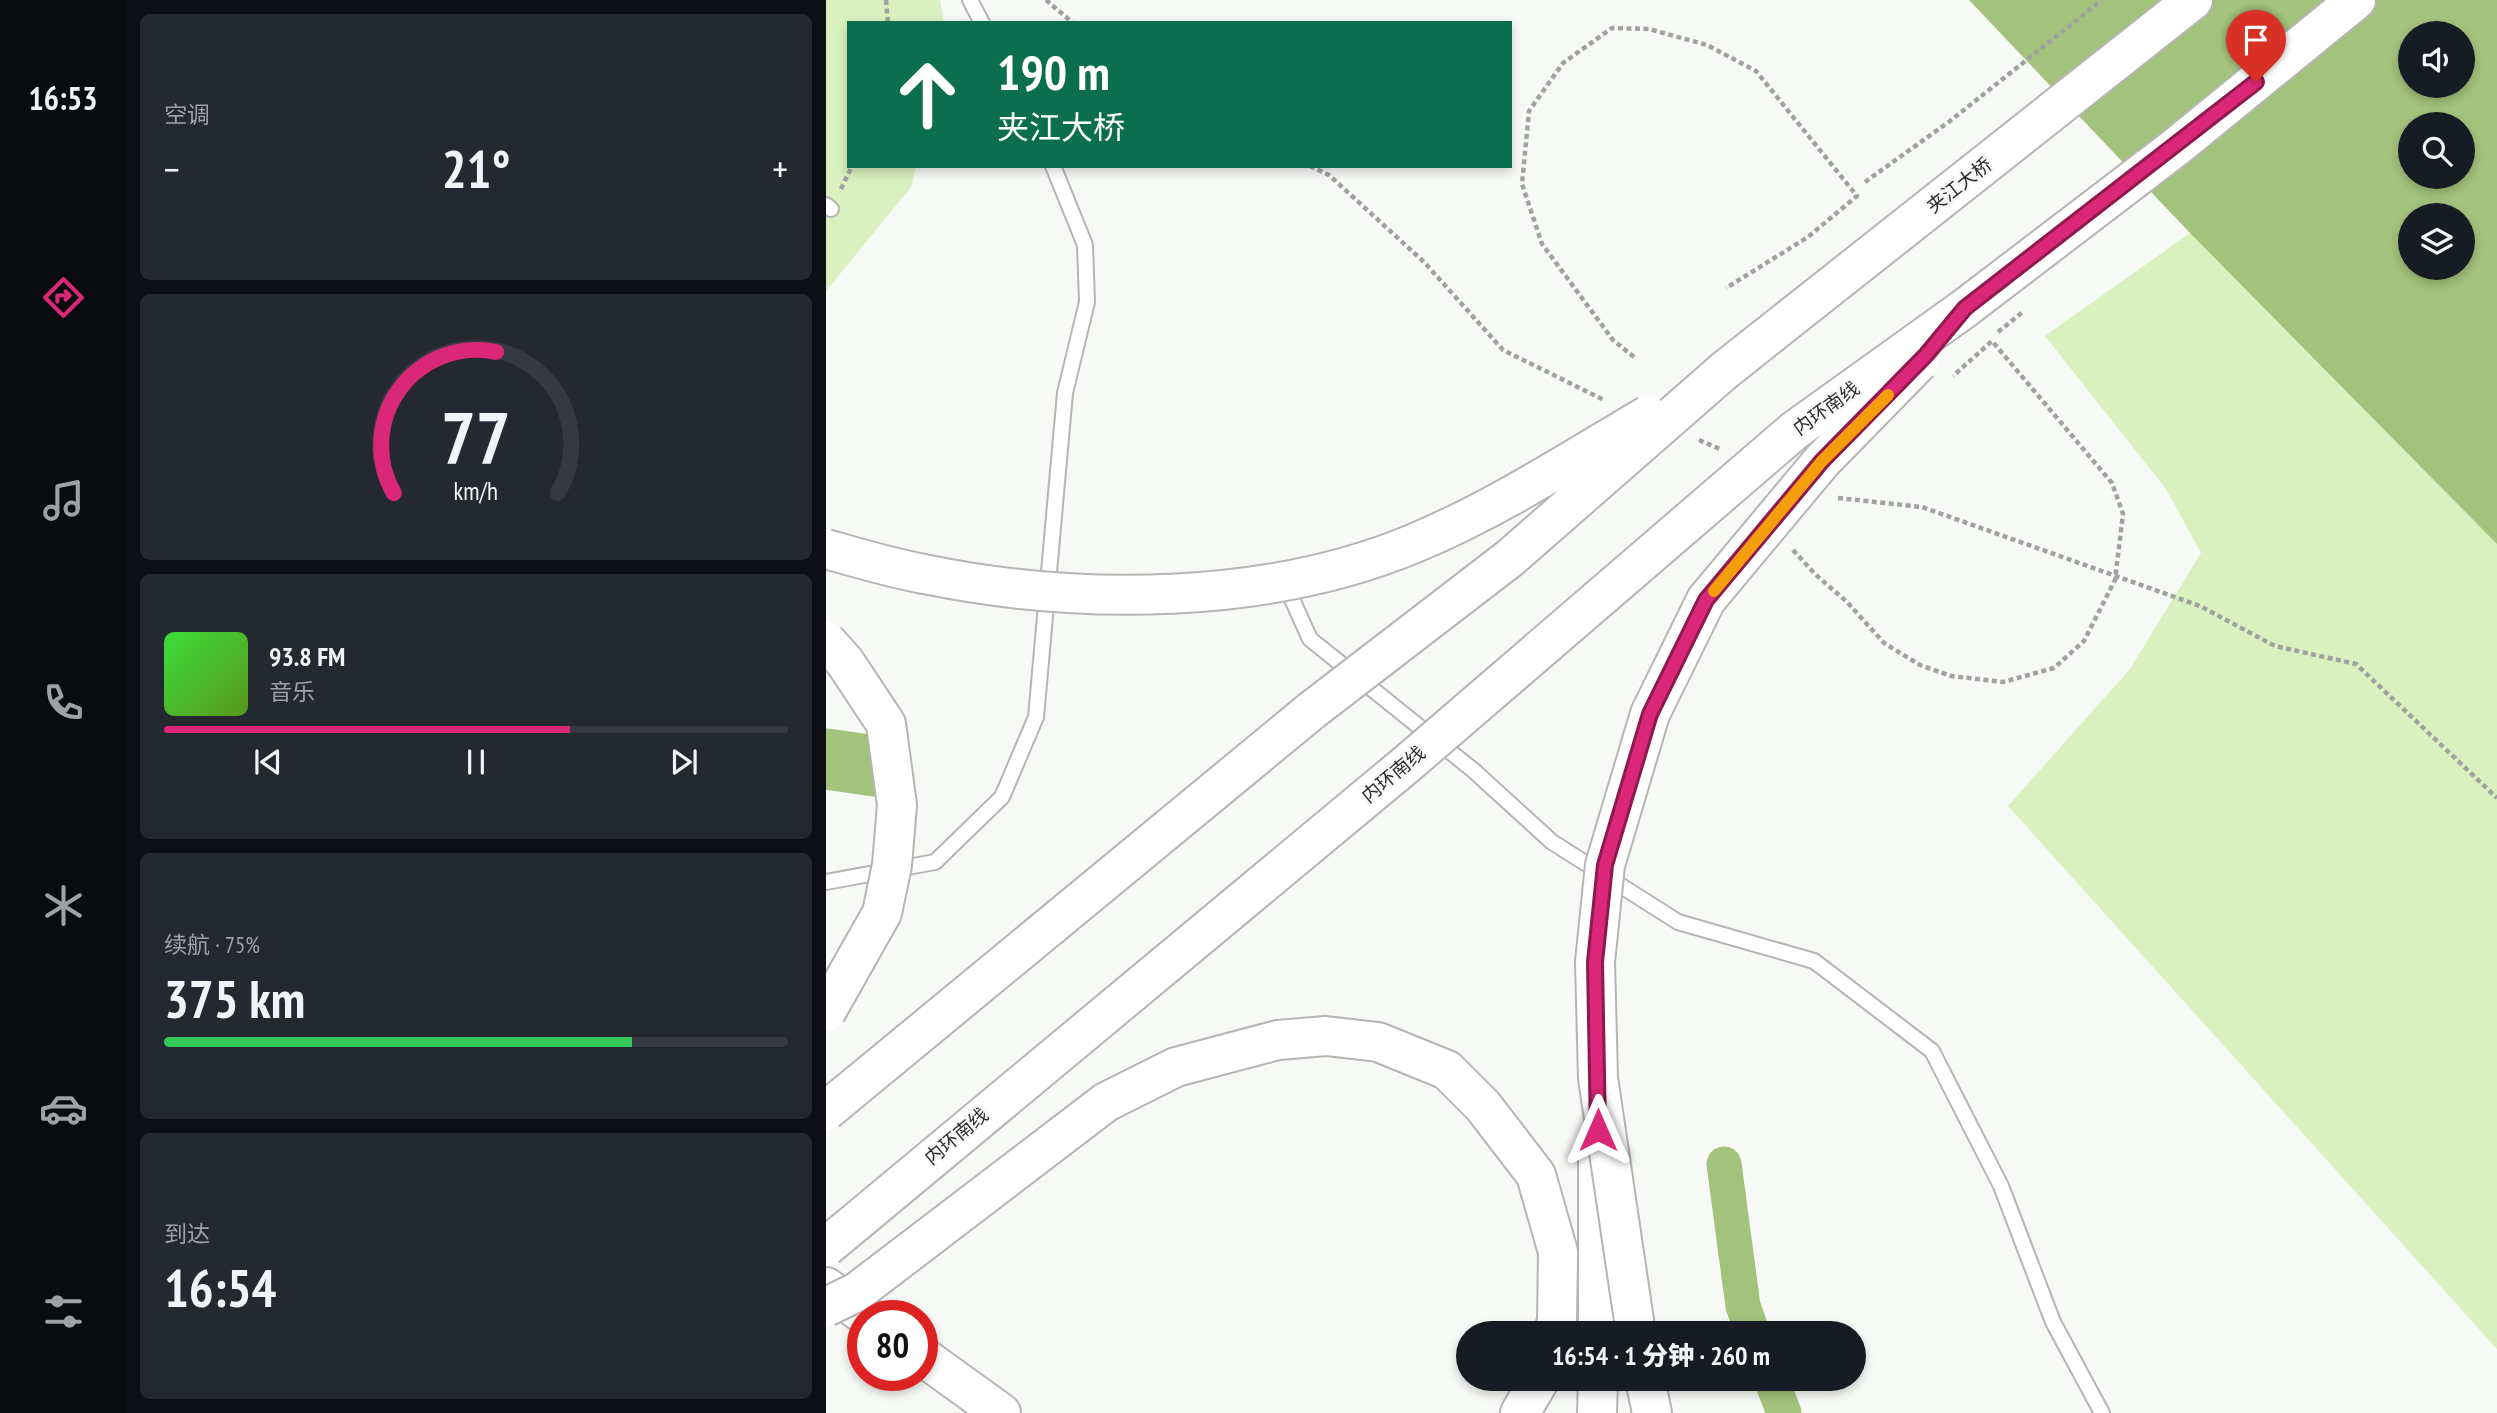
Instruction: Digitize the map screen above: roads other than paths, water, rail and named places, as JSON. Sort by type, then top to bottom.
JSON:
[{"type":"highway","name":"夹江大桥","points":[[1725,370],[2193,0]]},
{"type":"highway","points":[[1598,1321],[1595,962],[1605,865],[1650,714],[1706,600],[1822,461],[1926,355],[1965,308],[2176,147],[2356,0]]},
{"type":"highway","name":"内环南线","points":[[826,1247],[1408,763],[1795,430],[1965,308]]},
{"type":"highway","points":[[826,549],[925,575],[1072,594],[1167,596],[1315,577],[1426,537],[1528,485],[1725,370]]},
{"type":"highway","points":[[826,1111],[1311,711],[1510,558],[1725,370]]},
{"type":"highway","points":[[826,641],[845,662],[886,724],[897,805],[892,865],[882,913],[826,1012]]},
{"type":"highway","points":[[826,1307],[858,1292],[1105,1102],[1177,1067],[1278,1040],[1326,1036],[1378,1042],[1447,1070],[1483,1106],[1536,1175],[1558,1252],[1557,1321]]},
{"type":"highway","points":[[1598,1078],[1634,1321]]},
{"type":"highway","points":[[826,1287],[847,1302]]},
{"type":"highway","points":[[938,1368],[1001,1413]]},
{"type":"highway","points":[[1520,1413],[1533,1391]]},
{"type":"highway","points":[[1597,1413],[1598,1391]]},
{"type":"highway","points":[[1647,1391],[1652,1413]]},
{"type":"lane","points":[[970,0],[981,21]]},
{"type":"lane","points":[[826,882],[935,862],[1002,797],[1036,716],[1065,393],[1087,302],[1085,245],[1054,168]]},
{"type":"lane","points":[[1286,586],[1310,639],[1473,770],[1552,842],[1678,922],[1814,961],[1932,1051],[2001,1186],[2053,1322],[2102,1413]]},
{"type":"waterway","points":[[826,759],[875,766]]},
{"type":"waterway","points":[[1724,1164],[1743,1306],[1748,1321]]},
{"type":"waterway","points":[[1776,1391],[1784,1413]]}]
